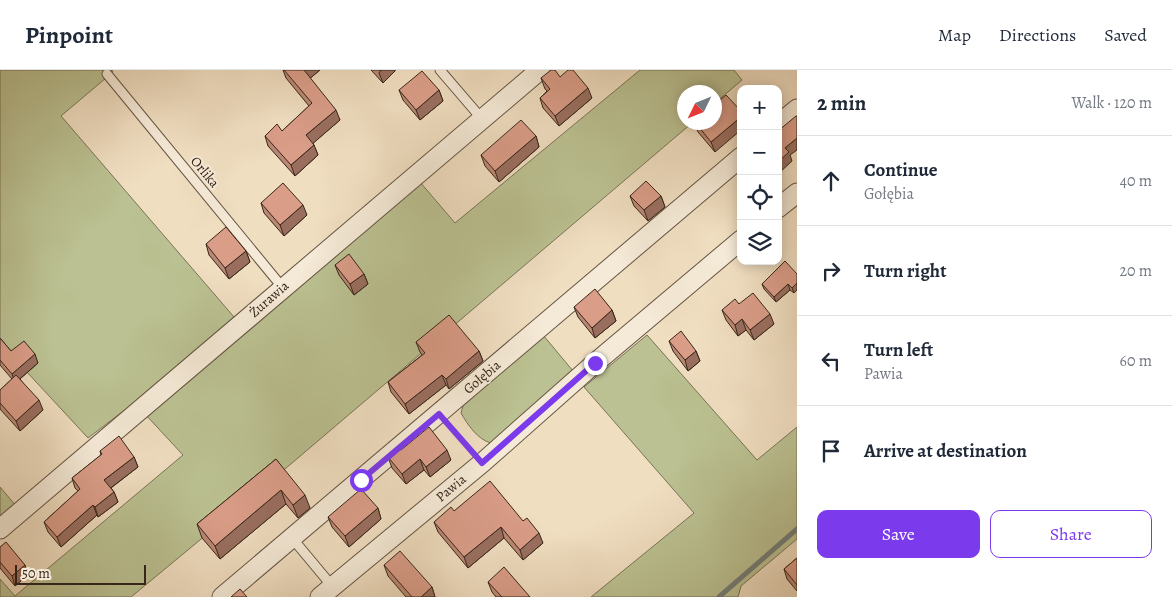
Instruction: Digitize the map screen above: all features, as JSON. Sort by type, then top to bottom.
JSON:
[{"type":"street","name":"Żurawia","points":[[0,529],[540,70]]},
{"type":"street","points":[[782,122],[797,109]]},
{"type":"street","name":"Gołębia","points":[[222,597],[737,160]]},
{"type":"street","points":[[782,205],[797,192]]},
{"type":"street","name":"Pawia","points":[[326,591],[482,463],[595,363],[737,243]]},
{"type":"lane","points":[[440,70],[482,119]]},
{"type":"lane","name":"Orlika","points":[[106,74],[283,288]]},
{"type":"lane","points":[[292,538],[326,591]]},
{"type":"path","points":[[439,414],[482,463]]},
{"type":"green space","points":[[0,70],[112,70],[113,72],[61,116],[234,317],[155,387],[88,438],[0,343]]},
{"type":"green space","points":[[640,70],[734,70],[742,80],[722,97],[722,85],[677,85],[677,130],[684,130],[252,497],[131,597],[0,597],[0,579],[15,596],[183,455],[145,414],[420,182],[455,223]]},
{"type":"green space","points":[[543,335],[573,371],[491,443],[482,439],[466,422],[461,413],[463,406]]},
{"type":"green space","points":[[647,335],[757,460],[797,427],[797,539],[741,586],[738,597],[591,597],[694,513],[584,387]]},
{"type":"green space","points":[[0,487],[17,507],[0,521]]},
{"type":"building","points":[[284,70],[304,70],[336,110],[306,135],[314,145],[291,165],[265,136],[277,124],[282,131],[312,103]]},
{"type":"building","points":[[551,70],[555,70],[560,77],[568,70],[573,70],[588,88],[555,116],[540,98],[550,89],[541,78]]},
{"type":"building","points":[[422,71],[439,90],[416,110],[399,90]]},
{"type":"building","points":[[726,95],[737,107],[737,120],[711,142],[701,130],[722,130],[722,98]]},
{"type":"building","points":[[797,116],[797,138],[785,148],[789,152],[782,158],[782,130],[782,128]]},
{"type":"building","points":[[521,120],[536,136],[495,171],[481,155]]},
{"type":"building","points":[[646,181],[661,196],[644,210],[630,196]]},
{"type":"building","points":[[283,183],[303,205],[280,225],[261,203]]},
{"type":"building","points":[[226,227],[246,251],[225,268],[206,244]]},
{"type":"building","points":[[349,254],[364,274],[350,284],[335,265]]},
{"type":"building","points":[[785,261],[797,274],[797,283],[792,288],[788,284],[774,297],[762,284]]},
{"type":"building","points":[[595,289],[612,310],[592,328],[574,307]]},
{"type":"building","points":[[753,293],[770,314],[750,330],[742,319],[735,325],[722,310],[735,299],[739,304]]},
{"type":"building","points":[[449,315],[479,351],[446,379],[442,375],[405,404],[388,382],[425,353],[416,342]]},
{"type":"building","points":[[681,331],[696,351],[685,360],[669,341]]},
{"type":"building","points":[[0,338],[11,351],[24,341],[35,354],[12,374],[0,360]]},
{"type":"building","points":[[16,375],[39,400],[16,421],[0,403],[0,390]]},
{"type":"building","points":[[429,427],[447,450],[426,467],[420,459],[402,474],[388,457],[399,448],[401,450]]},
{"type":"building","points":[[119,436],[134,457],[104,480],[114,492],[95,507],[93,505],[57,537],[44,522],[80,489],[72,478],[102,454],[100,451]]},
{"type":"building","points":[[276,459],[305,495],[293,505],[281,490],[215,546],[197,524]]},
{"type":"building","points":[[490,481],[523,521],[527,518],[539,533],[520,550],[501,527],[464,557],[434,522],[451,507],[454,511]]},
{"type":"building","points":[[361,489],[378,508],[345,536],[328,517]]},
{"type":"building","points":[[6,542],[25,565],[12,576],[0,562],[0,547]]},
{"type":"building","points":[[400,551],[432,587],[421,597],[412,597],[384,565]]},
{"type":"building","points":[[797,558],[797,585],[784,569]]},
{"type":"building","points":[[504,567],[530,597],[502,597],[488,582]]},
{"type":"building","points":[[240,589],[247,597],[231,597]]},
{"type":"waterway","points":[[719,597],[797,529]]},
{"type":"route","points":[[361,480],[439,414],[482,463],[595,363]]}]
